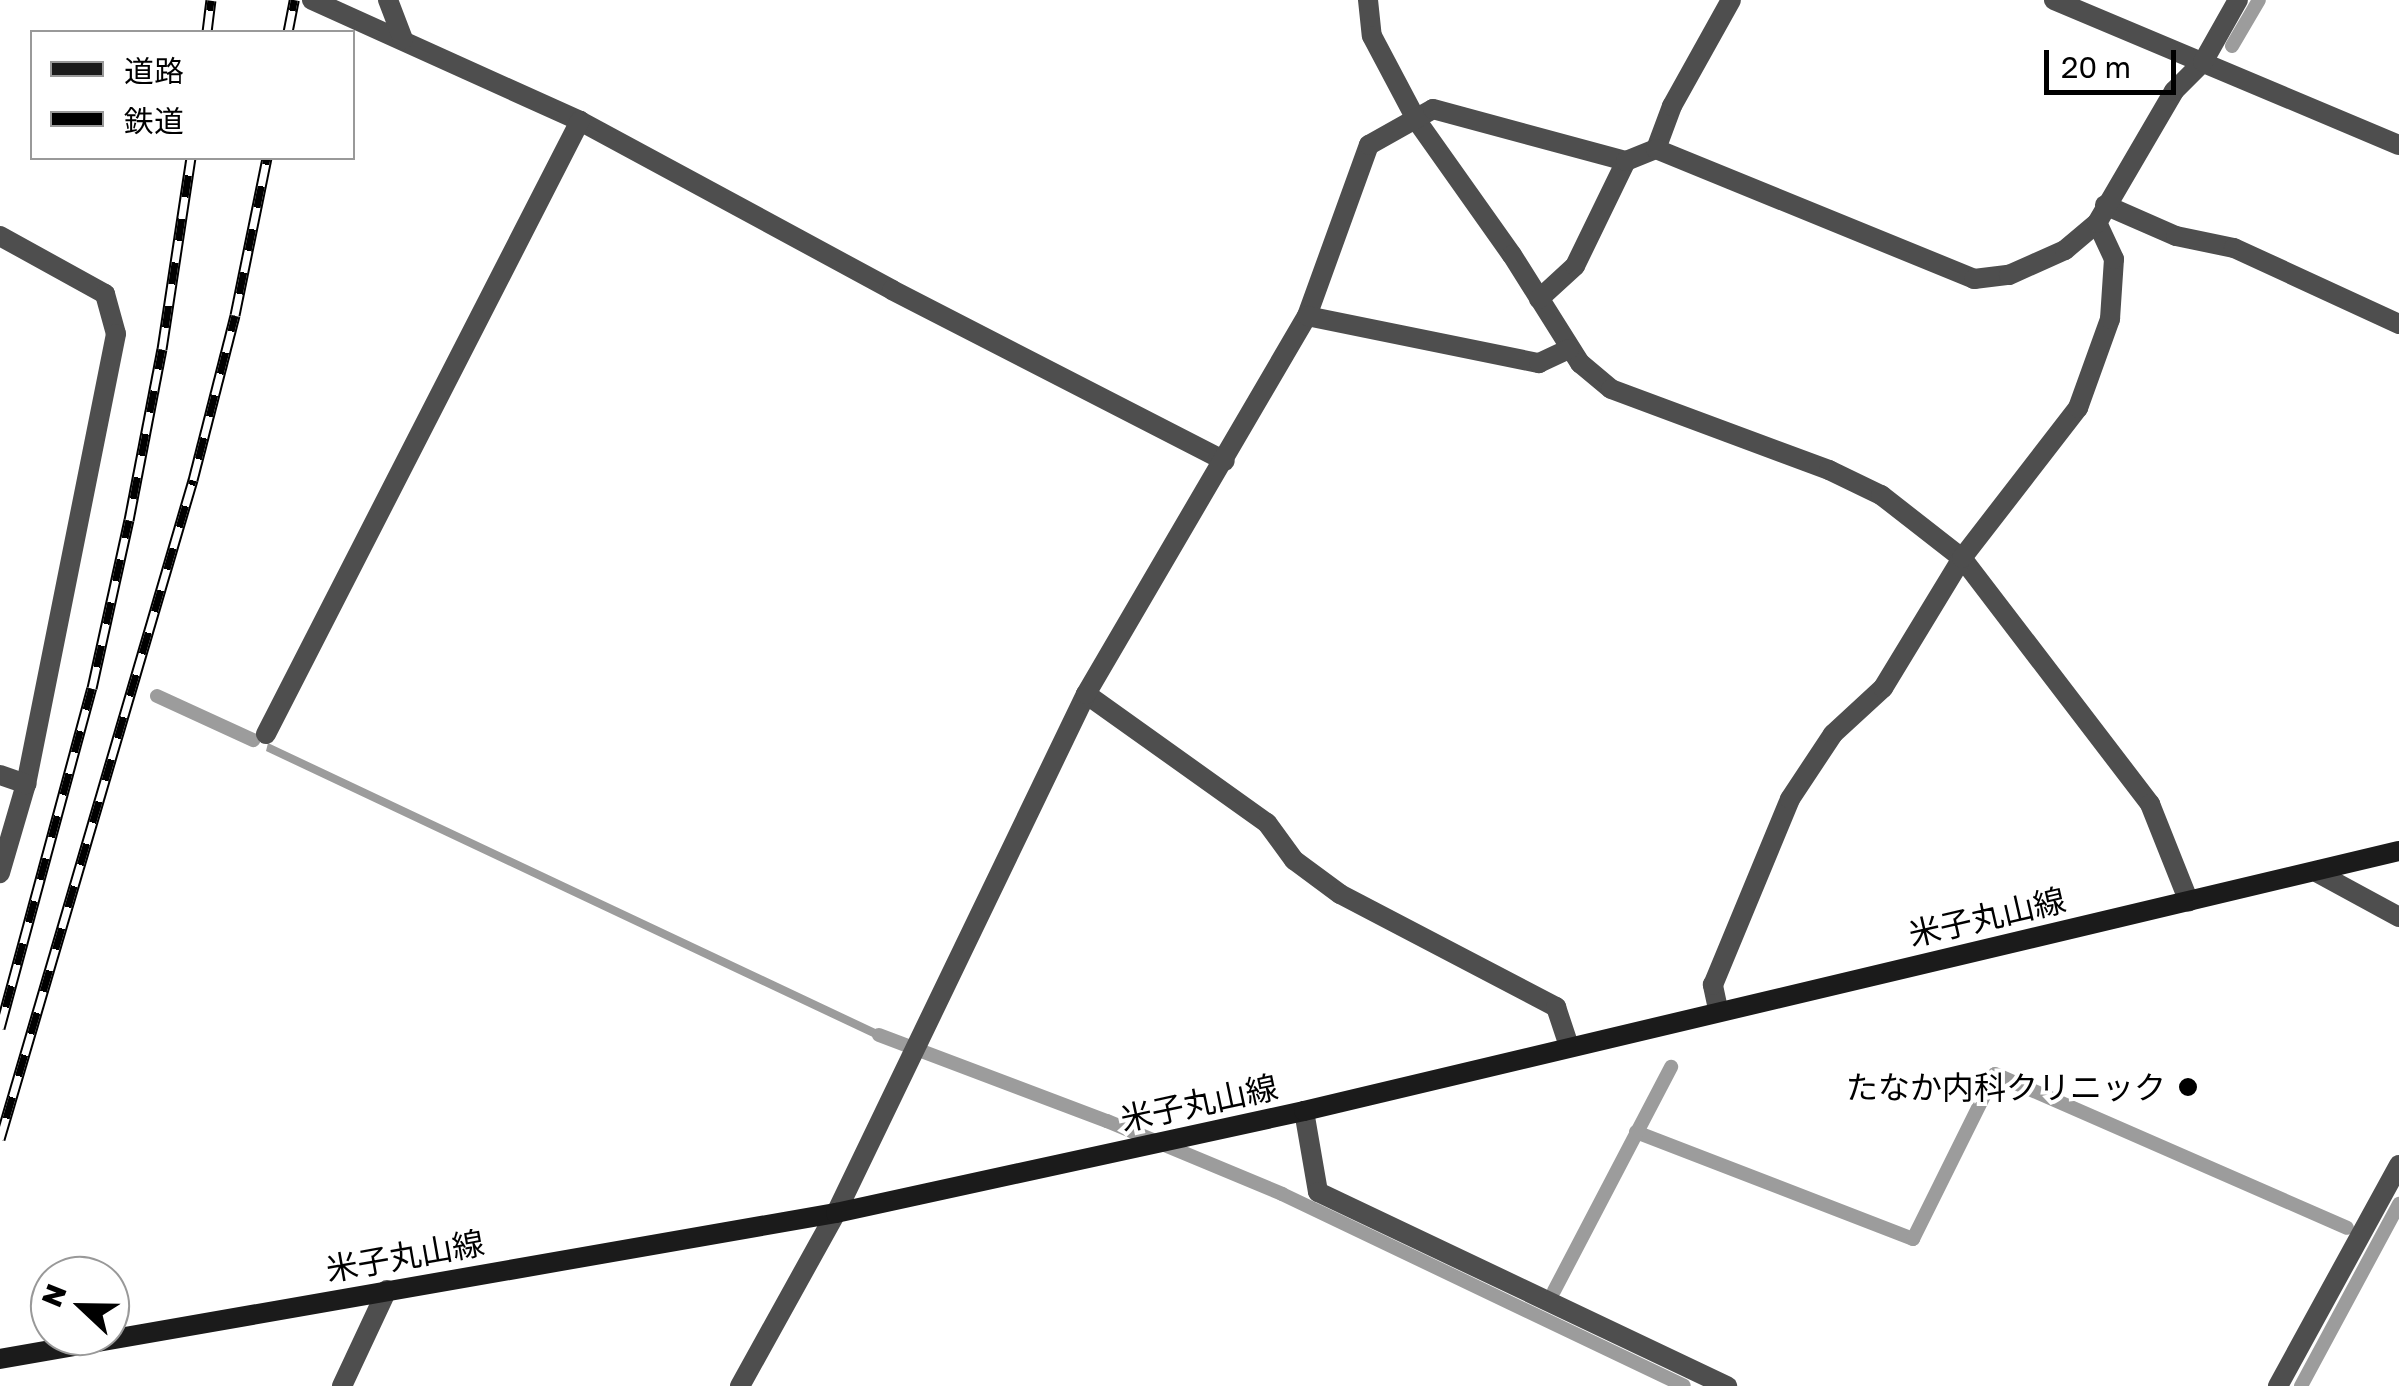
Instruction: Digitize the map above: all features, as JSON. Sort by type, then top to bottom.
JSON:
[{"type":"main road","name":"米子丸山線","points":[[0,1358],[836,1213],[1304,1111],[1718,1009],[2318,873],[2399,850]]},
{"type":"street","points":[[312,0],[580,121],[1224,462]]},
{"type":"street","points":[[388,0],[402,40]]},
{"type":"street","points":[[1368,0],[1372,36],[1417,121],[1568,349],[1611,389],[1829,470],[1881,495],[1962,558],[2150,804],[2189,902]]},
{"type":"street","points":[[1656,149],[1672,106],[1731,0]]},
{"type":"street","points":[[2054,0],[2399,145]]},
{"type":"street","points":[[740,1386],[836,1213],[1086,694],[1307,316],[1369,145],[1417,121],[1433,108],[1626,161],[1656,149],[1974,279],[2009,276],[2065,250],[2101,214],[2174,90],[2203,62],[2238,0]]},
{"type":"street","points":[[266,734],[580,121]]},
{"type":"street","points":[[1539,300],[1575,266],[1626,161]]},
{"type":"street","points":[[2101,214],[2234,248],[2399,324]]},
{"type":"street","points":[[1718,1009],[1714,985],[1790,798],[1833,734],[1883,688],[1962,558],[2078,408],[2110,319],[2114,258],[2101,214]]},
{"type":"street","points":[[0,236],[104,294],[116,334],[26,784],[0,874]]},
{"type":"street","points":[[1307,316],[1539,364],[1568,349]]},
{"type":"street","points":[[1086,694],[1267,823],[1294,860],[1340,894],[1556,1006],[1569,1046]]},
{"type":"street","points":[[0,775],[26,784]]},
{"type":"street","points":[[2318,873],[2399,917]]},
{"type":"street","points":[[1304,1111],[1318,1192],[1726,1386]]},
{"type":"street","points":[[2278,1386],[2399,1165]]},
{"type":"street","points":[[342,1386],[387,1290]]},
{"type":"shaded area","points":[[268,743],[884,1033],[899,1036],[894,1047],[266,751]]},
{"type":"waterway","points":[[2232,46],[2259,0]]},
{"type":"waterway","points":[[157,696],[253,740]]},
{"type":"waterway","points":[[879,1035],[1107,1121],[1282,1194],[1684,1386]]},
{"type":"waterway","points":[[1554,1291],[1671,1067]]},
{"type":"waterway","points":[[1636,1132],[1913,1239],[1995,1074],[2347,1228]]},
{"type":"waterway","points":[[2301,1386],[2399,1204]]},
{"type":"railway","points":[[207,30],[211,0]]},
{"type":"railway","points":[[288,30],[294,0]]},
{"type":"railway","points":[[0,1028],[92,688],[129,520],[162,349],[191,160]]},
{"type":"railway","points":[[0,1139],[193,480],[235,315],[267,160]]},
{"type":"place","name":"たなか内科クリニック","points":[[2188,1087]]}]
